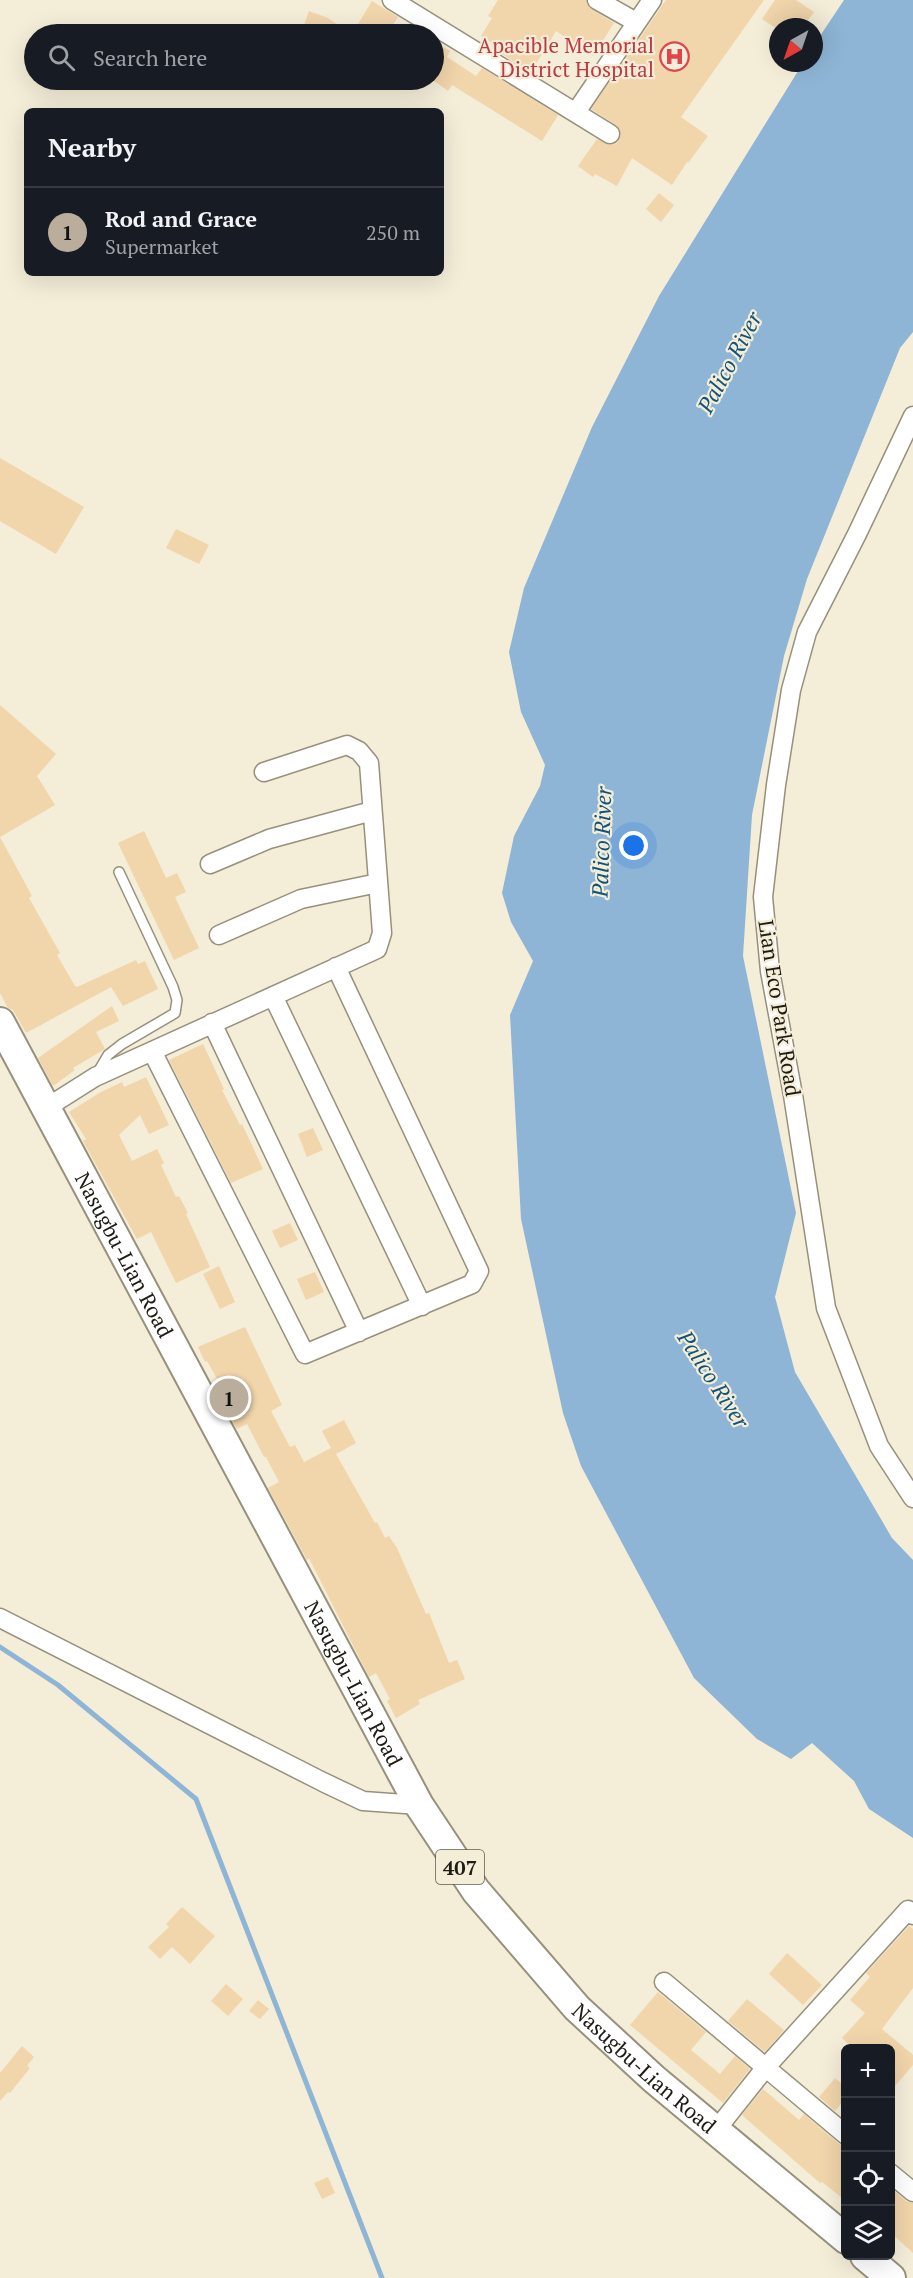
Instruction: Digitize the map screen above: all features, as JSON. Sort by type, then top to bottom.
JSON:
[{"type":"main road","name":"Nasugbu-Lian Road","points":[[0,1022],[419,1805],[476,1892],[577,2008],[620,2048],[841,2236]]},
{"type":"main road","points":[[869,2260],[891,2278]]},
{"type":"street","points":[[392,0],[431,24]]},
{"type":"street","points":[[597,0],[636,22]]},
{"type":"street","points":[[576,112],[652,0]]},
{"type":"street","points":[[444,32],[610,134]]},
{"type":"street","name":"Lian Eco Park Road","points":[[913,416],[807,632],[791,690],[776,785],[763,897],[770,971],[793,1095],[826,1308],[879,1446],[913,1498]]},
{"type":"street","points":[[46,1108],[95,1077],[377,949],[382,933],[369,763],[359,751],[347,745],[264,772]]},
{"type":"street","points":[[210,864],[269,839],[372,811]]},
{"type":"street","points":[[219,935],[301,899],[378,884]]},
{"type":"street","points":[[152,1051],[305,1354],[472,1284],[479,1271],[336,967]]},
{"type":"street","points":[[273,996],[422,1306]]},
{"type":"street","points":[[212,1023],[359,1332]]},
{"type":"street","points":[[0,1618],[363,1801],[419,1805]]},
{"type":"street","points":[[716,2130],[766,2067],[908,1910],[913,1915]]},
{"type":"street","points":[[664,1982],[841,2131]]},
{"type":"street","points":[[895,2176],[913,2192]]},
{"type":"lane","points":[[95,1077],[108,1055],[122,1044],[175,1013],[177,1000],[119,872]]},
{"type":"water","name":"Palico River","points":[[844,0],[913,0],[913,332],[900,348],[807,579],[784,656],[752,815],[743,956],[796,1213],[775,1297],[795,1372],[892,1538],[913,1560],[913,1838],[869,1809],[854,1781],[812,1743],[791,1759],[757,1739],[694,1678],[581,1466],[563,1413],[521,1219],[510,1015],[533,961],[511,922],[502,893],[514,836],[540,786],[545,765],[521,712],[509,652],[524,588],[592,427],[659,296],[797,72],[823,72],[823,32]]},
{"type":"building","points":[[498,0],[586,0],[591,9],[614,23],[593,56],[556,31],[531,72],[494,49],[496,46],[481,36],[492,18],[488,16]]},
{"type":"building","name":"Apacible Memorial District Hospital","points":[[666,0],[764,0],[681,117],[708,136],[672,185],[632,158],[617,186],[595,174],[593,177],[578,166],[597,139],[610,145],[616,144],[621,135],[616,125],[591,109]]},
{"type":"building","points":[[775,0],[796,0],[814,12],[810,18],[769,18],[769,24],[762,19]]},
{"type":"building","points":[[372,1],[398,17],[393,24],[358,24]]},
{"type":"building","points":[[309,11],[337,24],[304,24]]},
{"type":"building","points":[[444,47],[450,51],[447,57],[476,76],[482,68],[558,115],[542,141],[452,85],[448,91],[444,88]]},
{"type":"building","points":[[659,193],[674,205],[661,222],[646,209]]},
{"type":"building","points":[[0,458],[84,507],[56,554],[0,521]]},
{"type":"building","points":[[176,529],[209,545],[199,564],[166,548]]},
{"type":"building","points":[[0,705],[56,754],[37,776],[55,805],[0,837]]},
{"type":"building","points":[[144,831],[166,878],[177,873],[186,892],[175,897],[199,948],[174,960],[118,843]]},
{"type":"building","points":[[0,837],[32,896],[29,898],[60,953],[57,955],[75,986],[136,960],[138,964],[145,961],[158,989],[123,1006],[111,987],[26,1033],[0,993]]},
{"type":"building","points":[[112,1006],[119,1021],[96,1032],[105,1049],[73,1068],[75,1070],[53,1086],[38,1058]]},
{"type":"building","points":[[203,1044],[224,1089],[222,1090],[240,1125],[242,1124],[263,1169],[231,1183],[169,1060]]},
{"type":"building","points":[[146,1077],[169,1125],[149,1134],[140,1115],[119,1135],[132,1161],[157,1149],[164,1163],[161,1165],[176,1197],[179,1196],[188,1213],[186,1214],[210,1267],[176,1283],[151,1232],[137,1239],[83,1141],[86,1139],[69,1112],[122,1082],[124,1087]]},
{"type":"building","points":[[313,1128],[323,1150],[307,1157],[298,1134]]},
{"type":"building","points":[[290,1223],[298,1240],[280,1248],[272,1231]]},
{"type":"building","points":[[219,1266],[235,1302],[220,1309],[203,1274]]},
{"type":"building","points":[[315,1272],[324,1292],[306,1300],[297,1279]]},
{"type":"building","points":[[245,1327],[282,1405],[271,1411],[290,1447],[295,1445],[304,1462],[331,1448],[322,1431],[344,1420],[356,1443],[336,1454],[375,1523],[377,1522],[385,1538],[389,1536],[397,1548],[426,1614],[429,1613],[449,1663],[457,1660],[465,1679],[418,1700],[420,1704],[396,1718],[387,1701],[390,1699],[376,1673],[369,1677],[309,1558],[307,1560],[268,1488],[279,1482],[266,1457],[247,1424],[237,1429],[224,1406],[230,1402],[198,1347]]},
{"type":"building","points":[[182,1907],[215,1936],[190,1964],[172,1947],[160,1959],[148,1947],[169,1927],[166,1924]]},
{"type":"building","points":[[909,1926],[913,1929],[913,1988],[882,2029],[913,2055],[913,2065],[895,2086],[895,2044],[849,2044],[842,2038],[865,2013],[850,2000],[870,1977],[866,1973]]},
{"type":"building","points":[[787,1953],[822,1985],[803,2005],[769,1974]]},
{"type":"building","points":[[226,1984],[243,1999],[228,2016],[211,2001]]},
{"type":"building","points":[[658,1992],[706,2032],[691,2050],[720,2074],[735,2056],[750,2069],[723,2103],[630,2025]]},
{"type":"building","points":[[747,1999],[784,2030],[765,2052],[728,2021]]},
{"type":"building","points":[[258,2000],[269,2009],[260,2019],[249,2011]]},
{"type":"building","points":[[22,2046],[34,2057],[27,2066],[30,2068],[10,2093],[8,2092],[0,2101],[0,2073]]},
{"type":"building","points":[[835,2078],[841,2083],[841,2104],[835,2111],[819,2097]]},
{"type":"building","points":[[763,2089],[799,2120],[804,2114],[841,2145],[841,2197],[822,2182],[820,2183],[742,2115]]},
{"type":"building","points":[[328,2177],[335,2193],[322,2199],[314,2183]]},
{"type":"building","points":[[895,2191],[906,2201],[913,2203],[913,2253],[895,2237]]},
{"type":"waterway","points":[[0,1647],[58,1685],[196,1799],[382,2278]]},
{"type":"place","name":"Apacible Memorial District Hospital","points":[[675,57]]},
{"type":"place","name":"Rod and Grace","points":[[229,1398]]}]
